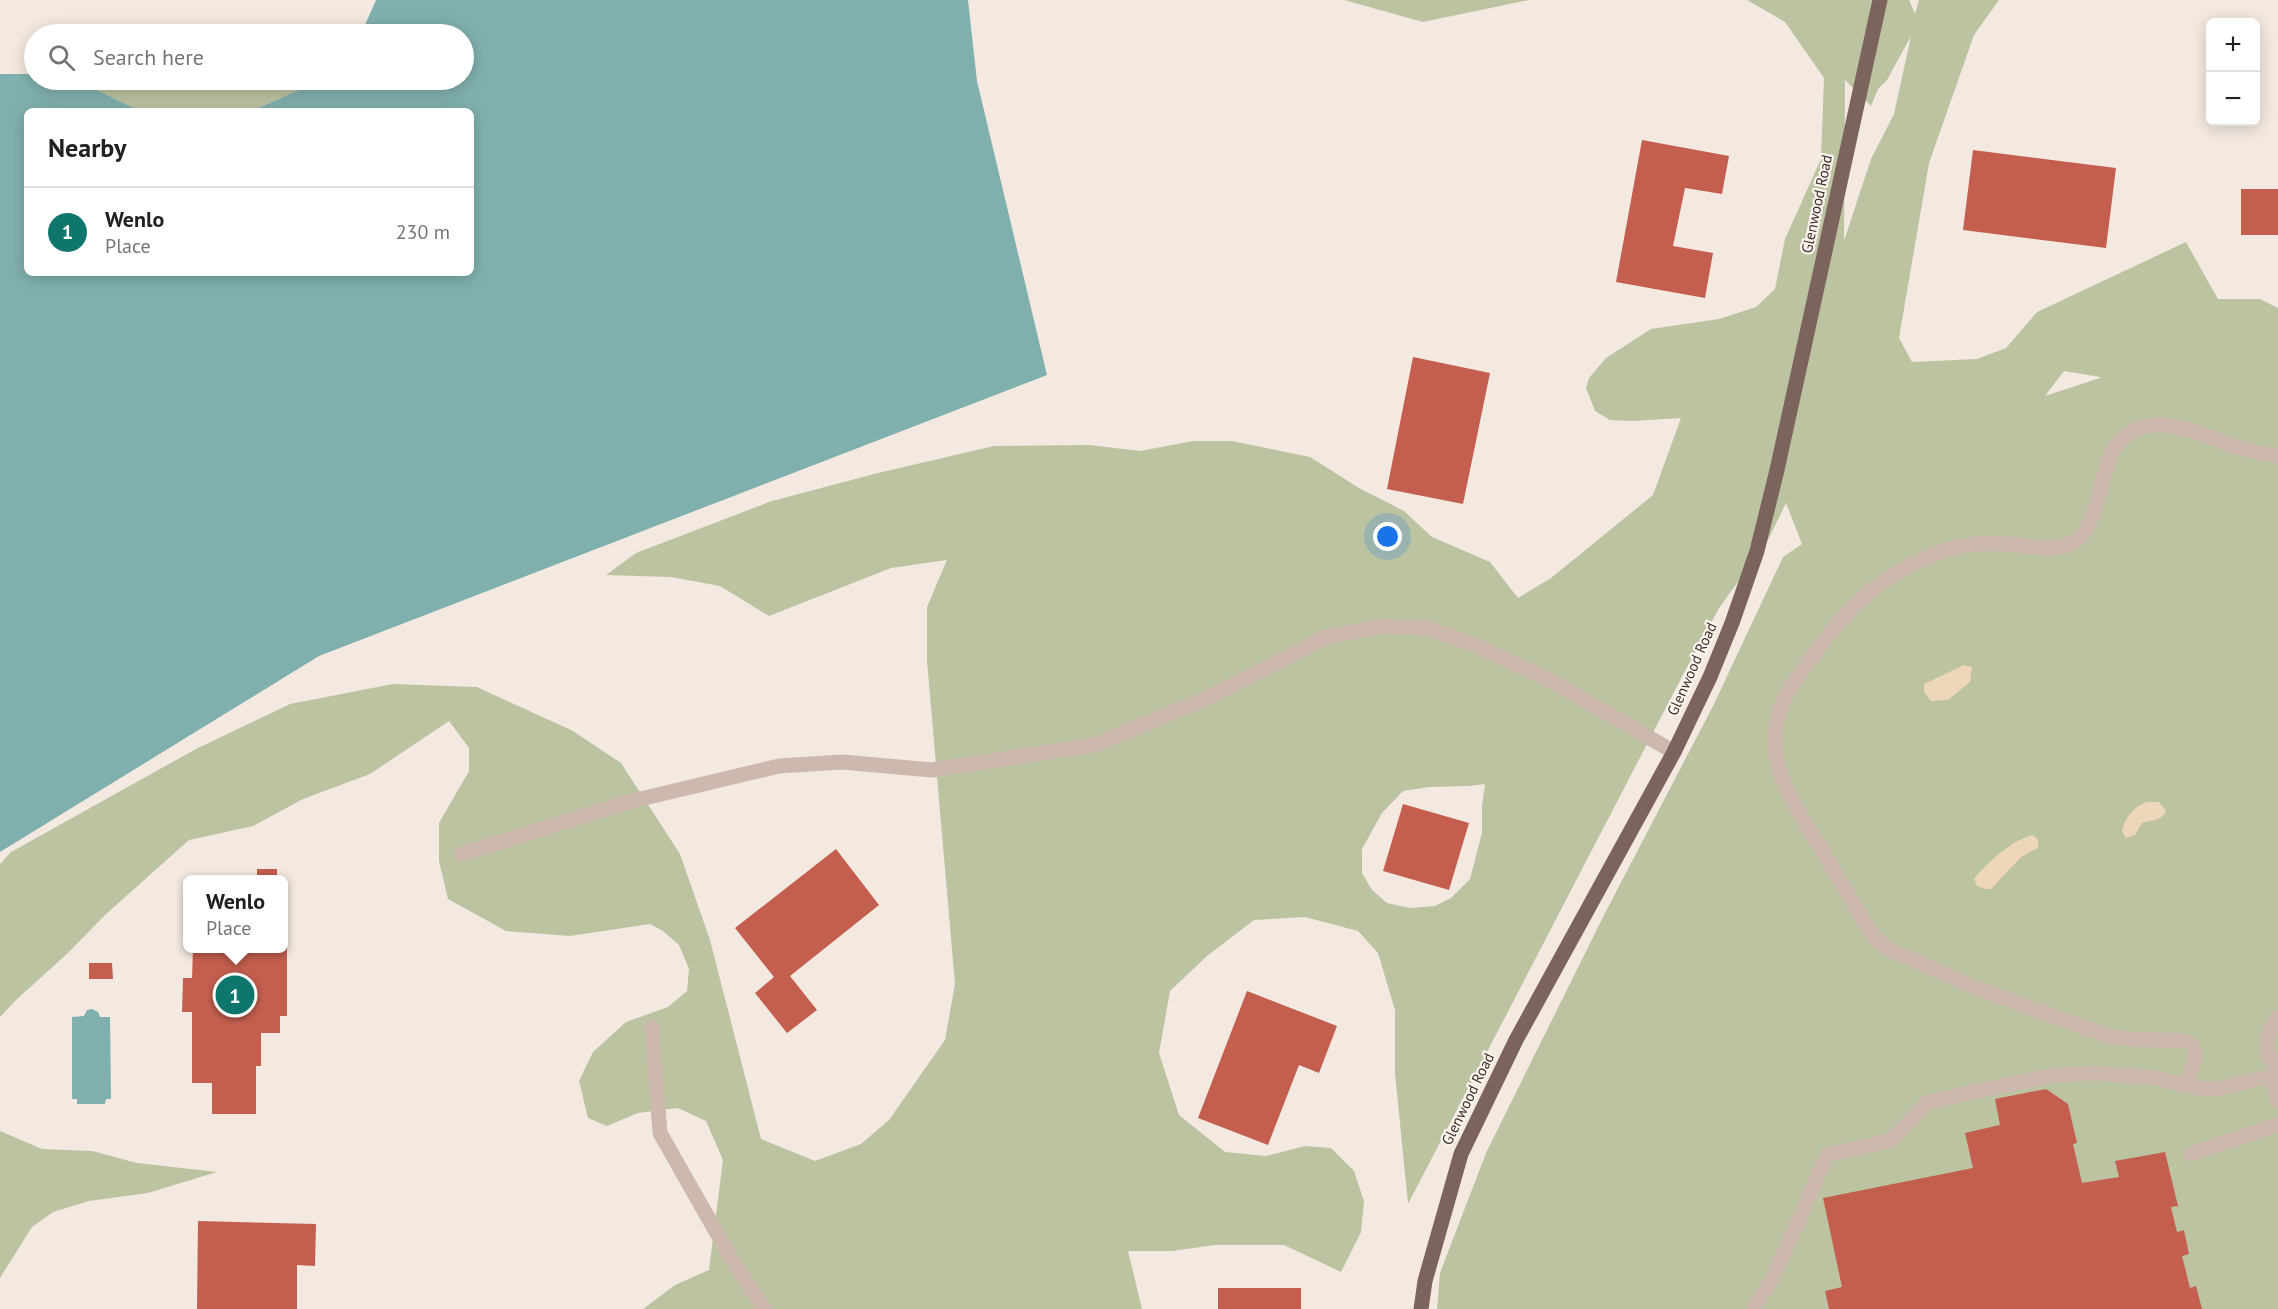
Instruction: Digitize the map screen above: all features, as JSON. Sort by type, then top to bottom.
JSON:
[{"type":"main road","name":"Glenwood Road","points":[[1421,1309],[1425,1281],[1461,1154],[1516,1040],[1674,752],[1710,677],[1757,551],[1777,470],[1880,0]]},
{"type":"lane","points":[[2187,1084],[2195,1058],[2195,1050],[2192,1044],[2186,1041],[2129,1039],[2098,1032],[1979,989],[1888,949],[1873,936],[1787,791],[1774,747],[1776,725],[1786,695],[1831,632],[1856,602],[1890,575],[1917,561],[1954,548],[1977,544],[2049,548],[2068,545],[2079,540],[2088,527],[2110,456],[2118,443],[2128,434],[2143,427],[2161,425],[2182,427],[2234,446],[2278,456]]},
{"type":"lane","points":[[462,854],[632,801],[779,766],[842,762],[932,770],[1095,746],[1207,698],[1326,637],[1384,626],[1428,628],[1472,644],[1548,679],[1674,752]]},
{"type":"lane","points":[[2278,1017],[2267,1034],[2266,1050],[2276,1072],[2278,1101]]},
{"type":"lane","points":[[652,1027],[660,1133],[730,1257],[765,1309]]},
{"type":"lane","points":[[1753,1309],[1773,1278],[1827,1155],[1892,1140],[1928,1102],[2053,1075],[2097,1073],[2155,1078],[2203,1089],[2218,1089],[2276,1072]]},
{"type":"lane","points":[[2191,1154],[2278,1125]]},
{"type":"green space","points":[[1344,0],[1529,0],[1423,22]]},
{"type":"green space","points":[[1747,0],[1909,0],[1915,14],[1919,0],[1999,0],[1974,35],[1929,163],[1899,338],[1912,362],[1977,359],[2006,348],[2037,312],[2186,242],[2218,299],[2260,299],[2278,308],[2278,1309],[1437,1309],[1440,1273],[1486,1153],[1604,915],[1713,706],[1783,557],[1802,544],[1786,503],[1768,540],[1719,608],[1685,671],[1408,1204],[1395,1073],[1395,1010],[1378,953],[1358,931],[1305,917],[1254,920],[1207,956],[1170,991],[1159,1053],[1179,1115],[1225,1152],[1266,1156],[1305,1146],[1331,1148],[1354,1171],[1364,1201],[1361,1232],[1341,1272],[1284,1245],[1215,1245],[1172,1251],[1128,1251],[1142,1309],[643,1309],[675,1285],[709,1270],[723,1160],[706,1121],[678,1108],[638,1113],[607,1126],[588,1118],[579,1081],[593,1052],[626,1022],[668,1007],[687,991],[689,969],[679,945],[663,931],[650,924],[570,936],[506,931],[448,899],[439,861],[439,823],[469,771],[469,748],[449,721],[370,774],[303,799],[253,826],[189,840],[105,915],[0,1017],[0,864],[11,852],[196,749],[290,704],[393,684],[477,687],[573,731],[621,763],[680,854],[710,940],[761,1139],[815,1161],[861,1144],[889,1120],[945,1040],[955,984],[927,661],[927,607],[947,560],[891,568],[769,616],[720,586],[671,577],[606,575],[636,553],[772,501],[994,446],[1090,445],[1140,451],[1193,441],[1232,441],[1310,457],[1359,488],[1404,511],[1432,537],[1490,562],[1518,598],[1551,578],[1653,495],[1681,418],[1610,420],[1595,411],[1586,388],[1589,378],[1606,358],[1651,329],[1719,319],[1756,307],[1775,289],[1785,239],[1821,159],[1824,78],[1785,22]],"holes":[[[1911,36],[1894,114],[1871,159],[1844,241],[1845,80],[1871,106],[1878,89],[1887,80]],[[2064,371],[2100,377],[2100,378],[2045,396]],[[1485,784],[1482,833],[1470,879],[1451,898],[1435,906],[1410,908],[1387,903],[1372,890],[1362,873],[1362,849],[1382,813],[1403,791],[1429,787]]]},
{"type":"green space","points":[[97,90],[299,90],[259,108],[134,108]]},
{"type":"green space","points":[[0,1131],[42,1149],[92,1151],[137,1163],[217,1172],[148,1193],[89,1201],[53,1212],[32,1227],[0,1278]]},
{"type":"sand","points":[[1964,665],[1972,667],[1970,682],[1948,700],[1931,701],[1924,692],[1924,684]]},
{"type":"sand","points":[[2147,802],[2159,802],[2166,810],[2164,814],[2156,820],[2142,823],[2135,835],[2126,838],[2122,831],[2125,821],[2134,810]]},
{"type":"sand","points":[[2033,835],[2038,840],[2038,848],[2021,857],[1991,889],[1977,886],[1974,879],[1985,866],[2009,846]]},
{"type":"water","points":[[376,0],[968,0],[977,81],[1047,375],[319,656],[0,852],[0,74],[24,74],[24,90],[97,90],[134,108],[24,108],[24,276],[474,276],[474,108],[259,108],[299,90],[474,90],[474,24],[365,24]]},
{"type":"water","points":[[92,1009],[98,1012],[100,1017],[110,1017],[111,1099],[106,1099],[105,1104],[77,1104],[77,1099],[72,1099],[72,1017],[84,1016],[87,1010]]},
{"type":"building","points":[[1642,140],[1729,156],[1722,194],[1685,188],[1673,246],[1713,253],[1705,298],[1616,282]]},
{"type":"building","points":[[1973,150],[2116,168],[2106,248],[1963,230]]},
{"type":"building","points":[[2241,189],[2278,189],[2278,235],[2241,235]]},
{"type":"building","points":[[1413,357],[1490,373],[1463,504],[1387,489]]},
{"type":"building","points":[[1403,804],[1469,823],[1449,890],[1383,871]]},
{"type":"building","points":[[836,849],[879,905],[790,976],[817,1010],[787,1033],[755,993],[774,977],[735,928]]},
{"type":"building","points":[[257,869],[277,869],[277,875],[257,875]]},
{"type":"building","points":[[193,953],[287,953],[287,1016],[280,1016],[280,1033],[261,1033],[261,1066],[256,1066],[256,1114],[212,1114],[212,1083],[192,1083],[192,1012],[182,1012],[183,978],[192,978]]},
{"type":"building","points":[[89,963],[112,963],[113,979],[89,979]]},
{"type":"building","points":[[1247,991],[1337,1026],[1319,1073],[1299,1065],[1268,1145],[1198,1118]]},
{"type":"building","points":[[2046,1089],[2068,1104],[2077,1143],[2073,1144],[2082,1183],[2119,1177],[2115,1161],[2165,1152],[2178,1206],[2171,1207],[2177,1232],[2184,1230],[2189,1254],[2182,1256],[2190,1288],[2196,1286],[2202,1309],[1829,1309],[1825,1291],[1842,1287],[1823,1198],[1973,1168],[1965,1133],[2000,1125],[1995,1099]]},
{"type":"building","points":[[198,1221],[316,1224],[315,1266],[297,1265],[297,1309],[197,1309]]},
{"type":"building","points":[[1218,1288],[1301,1288],[1301,1309],[1218,1309]]},
{"type":"place","name":"Wenlo","points":[[235,995]]}]
